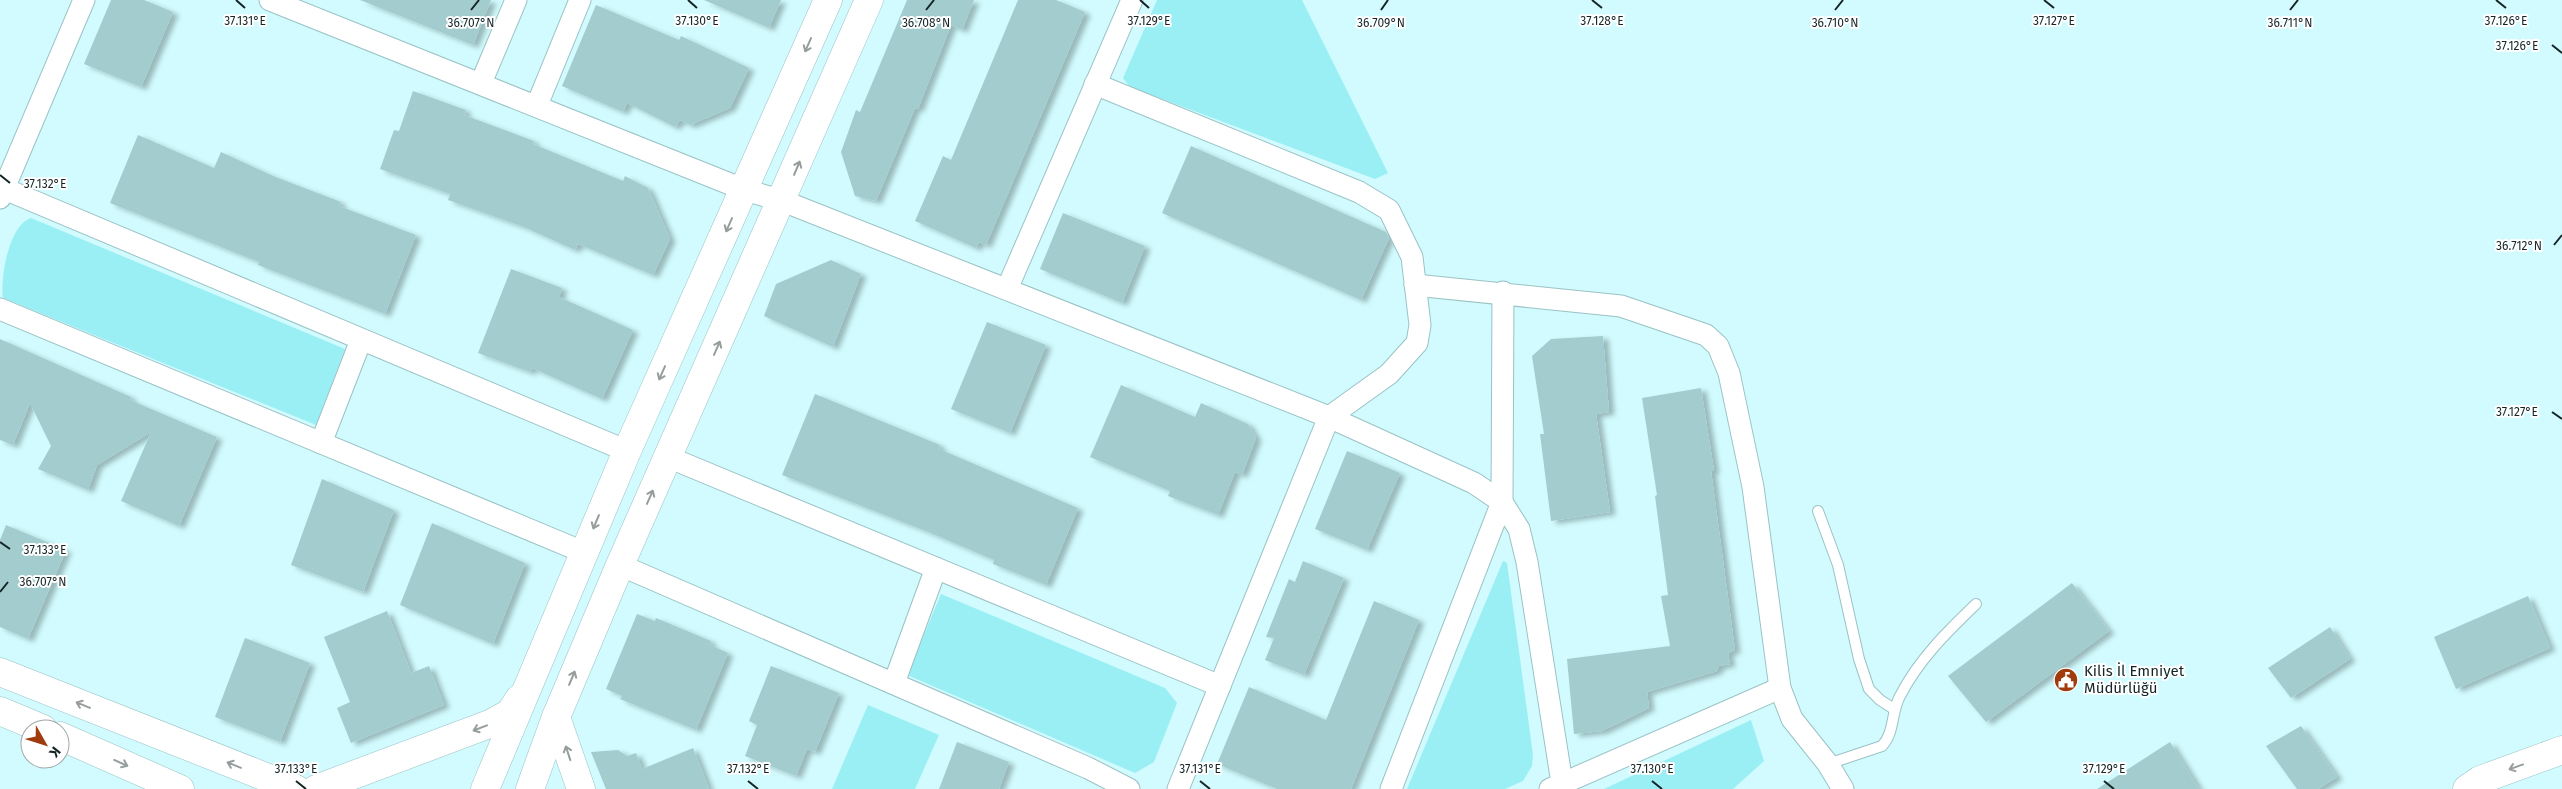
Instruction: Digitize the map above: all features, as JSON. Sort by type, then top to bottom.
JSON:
[{"type":"street","points":[[84,0],[1,191],[627,451]]},
{"type":"street","points":[[270,0],[537,105],[745,190],[783,201],[1329,417],[1474,482],[1502,502],[1519,529],[1527,562],[1556,786],[1780,688]]},
{"type":"street","points":[[481,83],[516,0]]},
{"type":"street","points":[[537,105],[580,0]]},
{"type":"street","points":[[485,789],[583,552],[828,0]]},
{"type":"street","points":[[530,789],[556,717],[620,564],[783,201],[869,0]]},
{"type":"street","points":[[1007,289],[1132,0]]},
{"type":"street","points":[[1096,84],[1359,192],[1389,210],[1412,257],[1416,285],[1420,325],[1417,342],[1389,374],[1329,417],[1178,789]]},
{"type":"street","points":[[1416,285],[1503,292],[1621,306],[1706,335],[1718,346],[1729,373],[1753,487],[1780,688],[1792,719],[1828,764],[1838,787]]},
{"type":"street","points":[[1391,789],[1502,502],[1503,292]]},
{"type":"street","points":[[0,309],[583,552]]},
{"type":"street","points":[[321,443],[362,340]]},
{"type":"street","points":[[668,457],[1220,686]]},
{"type":"street","points":[[620,564],[1088,768],[1130,789]]},
{"type":"street","points":[[894,684],[936,568]]},
{"type":"street","points":[[0,672],[296,789]]},
{"type":"street","points":[[316,789],[492,723],[510,712],[528,686]]},
{"type":"street","points":[[0,711],[20,719]]},
{"type":"street","points":[[556,717],[581,789]]},
{"type":"street","points":[[70,740],[180,789]]},
{"type":"street","points":[[2467,789],[2480,780],[2562,750]]},
{"type":"lane","points":[[1818,511],[1840,572],[1859,659],[1869,689],[1880,700],[1894,709]]},
{"type":"lane","points":[[1828,764],[1882,746],[1891,730],[1894,709],[1918,667],[1936,642],[1976,604]]},
{"type":"shaded area","points":[[1157,0],[1302,0],[1388,173],[1375,179],[1130,87],[1123,78]]},
{"type":"shaded area","points":[[31,218],[345,349],[316,425],[3,298],[2,289],[5,265],[12,241],[17,230]]},
{"type":"shaded area","points":[[1503,561],[1507,563],[1533,755],[1532,766],[1523,781],[1505,789],[1407,789]]},
{"type":"shaded area","points":[[941,594],[1165,688],[1177,703],[1154,762],[1135,773],[907,675]]},
{"type":"shaded area","points":[[868,705],[939,735],[915,789],[832,789]]},
{"type":"shaded area","points":[[1751,720],[1764,761],[1733,789],[1604,789]]},
{"type":"building","points":[[111,0],[144,0],[173,12],[141,87],[84,64]]},
{"type":"building","points":[[360,0],[491,0],[473,45]]},
{"type":"building","points":[[704,0],[781,0],[769,28]]},
{"type":"building","points":[[907,0],[974,0],[962,30],[951,25],[918,109],[915,108],[876,201],[855,196],[841,152],[856,110],[860,112]]},
{"type":"building","points":[[1018,0],[1056,0],[1085,12],[986,245],[979,242],[976,248],[915,221],[943,156],[951,160]]},
{"type":"building","points":[[596,5],[679,40],[681,36],[749,68],[730,108],[690,125],[680,120],[675,127],[627,103],[623,112],[562,86]]},
{"type":"building","points":[[413,91],[466,110],[464,115],[534,141],[533,144],[623,181],[625,176],[648,188],[670,239],[653,275],[578,244],[575,250],[524,227],[448,200],[450,194],[380,169],[394,130],[399,131]]},
{"type":"building","points":[[138,135],[214,168],[221,152],[273,176],[341,202],[339,206],[416,235],[385,314],[258,265],[259,262],[110,203]]},
{"type":"building","points":[[1191,146],[1386,232],[1389,238],[1361,300],[1162,213]]},
{"type":"building","points":[[1063,213],[1145,246],[1122,303],[1040,269]]},
{"type":"building","points":[[831,260],[861,274],[833,347],[764,316],[776,284]]},
{"type":"building","points":[[511,269],[562,288],[559,297],[633,330],[602,399],[532,368],[530,372],[478,353]]},
{"type":"building","points":[[987,322],[1046,345],[1010,433],[951,409]]},
{"type":"building","points":[[1603,336],[1609,412],[1596,414],[1610,512],[1551,521],[1540,434],[1544,434],[1532,356],[1551,339]]},
{"type":"building","points":[[0,339],[131,397],[130,400],[217,437],[179,526],[121,501],[151,432],[97,465],[88,490],[38,469],[51,446],[30,403],[13,445],[0,440]]},
{"type":"building","points":[[1121,385],[1195,417],[1201,403],[1248,424],[1256,438],[1242,475],[1235,472],[1218,515],[1168,496],[1170,491],[1090,457]]},
{"type":"building","points":[[1701,388],[1714,471],[1711,471],[1735,650],[1728,653],[1730,664],[1719,666],[1717,671],[1647,692],[1649,708],[1602,731],[1574,734],[1567,659],[1670,646],[1661,596],[1668,595],[1655,496],[1657,495],[1642,398]]},
{"type":"building","points":[[815,394],[940,445],[939,449],[1078,508],[1046,585],[993,564],[994,560],[926,531],[782,475]]},
{"type":"building","points":[[1347,451],[1400,473],[1367,550],[1315,529]]},
{"type":"building","points":[[322,479],[394,510],[363,592],[291,565]]},
{"type":"building","points":[[432,523],[525,563],[493,644],[400,605]]},
{"type":"building","points":[[6,525],[66,550],[28,639],[0,627],[0,540]]},
{"type":"building","points":[[1303,561],[1344,578],[1304,675],[1265,660],[1274,638],[1266,637],[1289,579],[1295,582]]},
{"type":"building","points":[[2072,583],[2109,631],[1986,722],[1948,676]]},
{"type":"building","points":[[2528,596],[2550,648],[2456,689],[2434,637]]},
{"type":"building","points":[[1374,601],[1419,620],[1351,789],[1277,789],[1217,764],[1249,687],[1326,720]]},
{"type":"building","points":[[387,611],[411,673],[429,666],[444,705],[351,743],[337,708],[350,702],[324,637]]},
{"type":"building","points":[[637,614],[655,621],[656,618],[711,641],[710,645],[728,653],[696,730],[620,699],[622,696],[606,689]]},
{"type":"building","points":[[2330,627],[2350,659],[2291,698],[2268,668]]},
{"type":"building","points":[[245,638],[310,663],[280,742],[215,717]]},
{"type":"building","points":[[771,666],[839,693],[815,752],[807,749],[796,776],[745,756],[757,725],[749,721]]},
{"type":"building","points":[[2301,726],[2337,777],[2318,789],[2297,789],[2266,746]]},
{"type":"building","points":[[957,742],[1009,762],[999,789],[939,789]]},
{"type":"building","points":[[2170,742],[2199,789],[2097,789]]},
{"type":"building","points":[[693,748],[709,789],[606,789],[591,752],[618,750],[627,756],[636,753],[642,769]]},
{"type":"place","name":"Kilis İl Emniyet Müdürlüğü","points":[[2066,680]]}]
